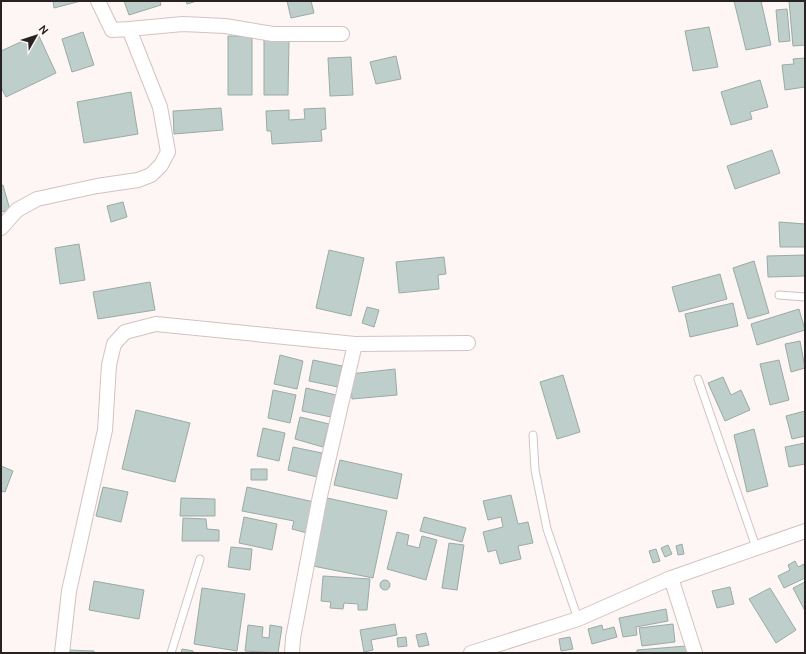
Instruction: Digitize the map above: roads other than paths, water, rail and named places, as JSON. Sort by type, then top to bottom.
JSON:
[{"type":"street","points":[[98,1],[112,30],[183,24],[225,26],[273,34],[342,34]]},
{"type":"street","points":[[1,228],[17,210],[38,199],[97,186],[138,180],[151,175],[161,165],[168,152],[160,107],[129,29]]},
{"type":"street","points":[[62,653],[69,591],[105,430],[109,365],[114,344],[125,332],[156,324],[355,344],[468,343]]},
{"type":"street","points":[[292,653],[293,638],[320,496],[355,344]]},
{"type":"street","points":[[471,653],[578,619],[671,578],[805,531]]},
{"type":"street","points":[[671,578],[695,653]]},
{"type":"lane","points":[[779,295],[805,297]]},
{"type":"lane","points":[[698,379],[756,547]]},
{"type":"lane","points":[[534,435],[534,470],[547,529],[578,619]]},
{"type":"lane","points":[[171,653],[200,559]]}]
